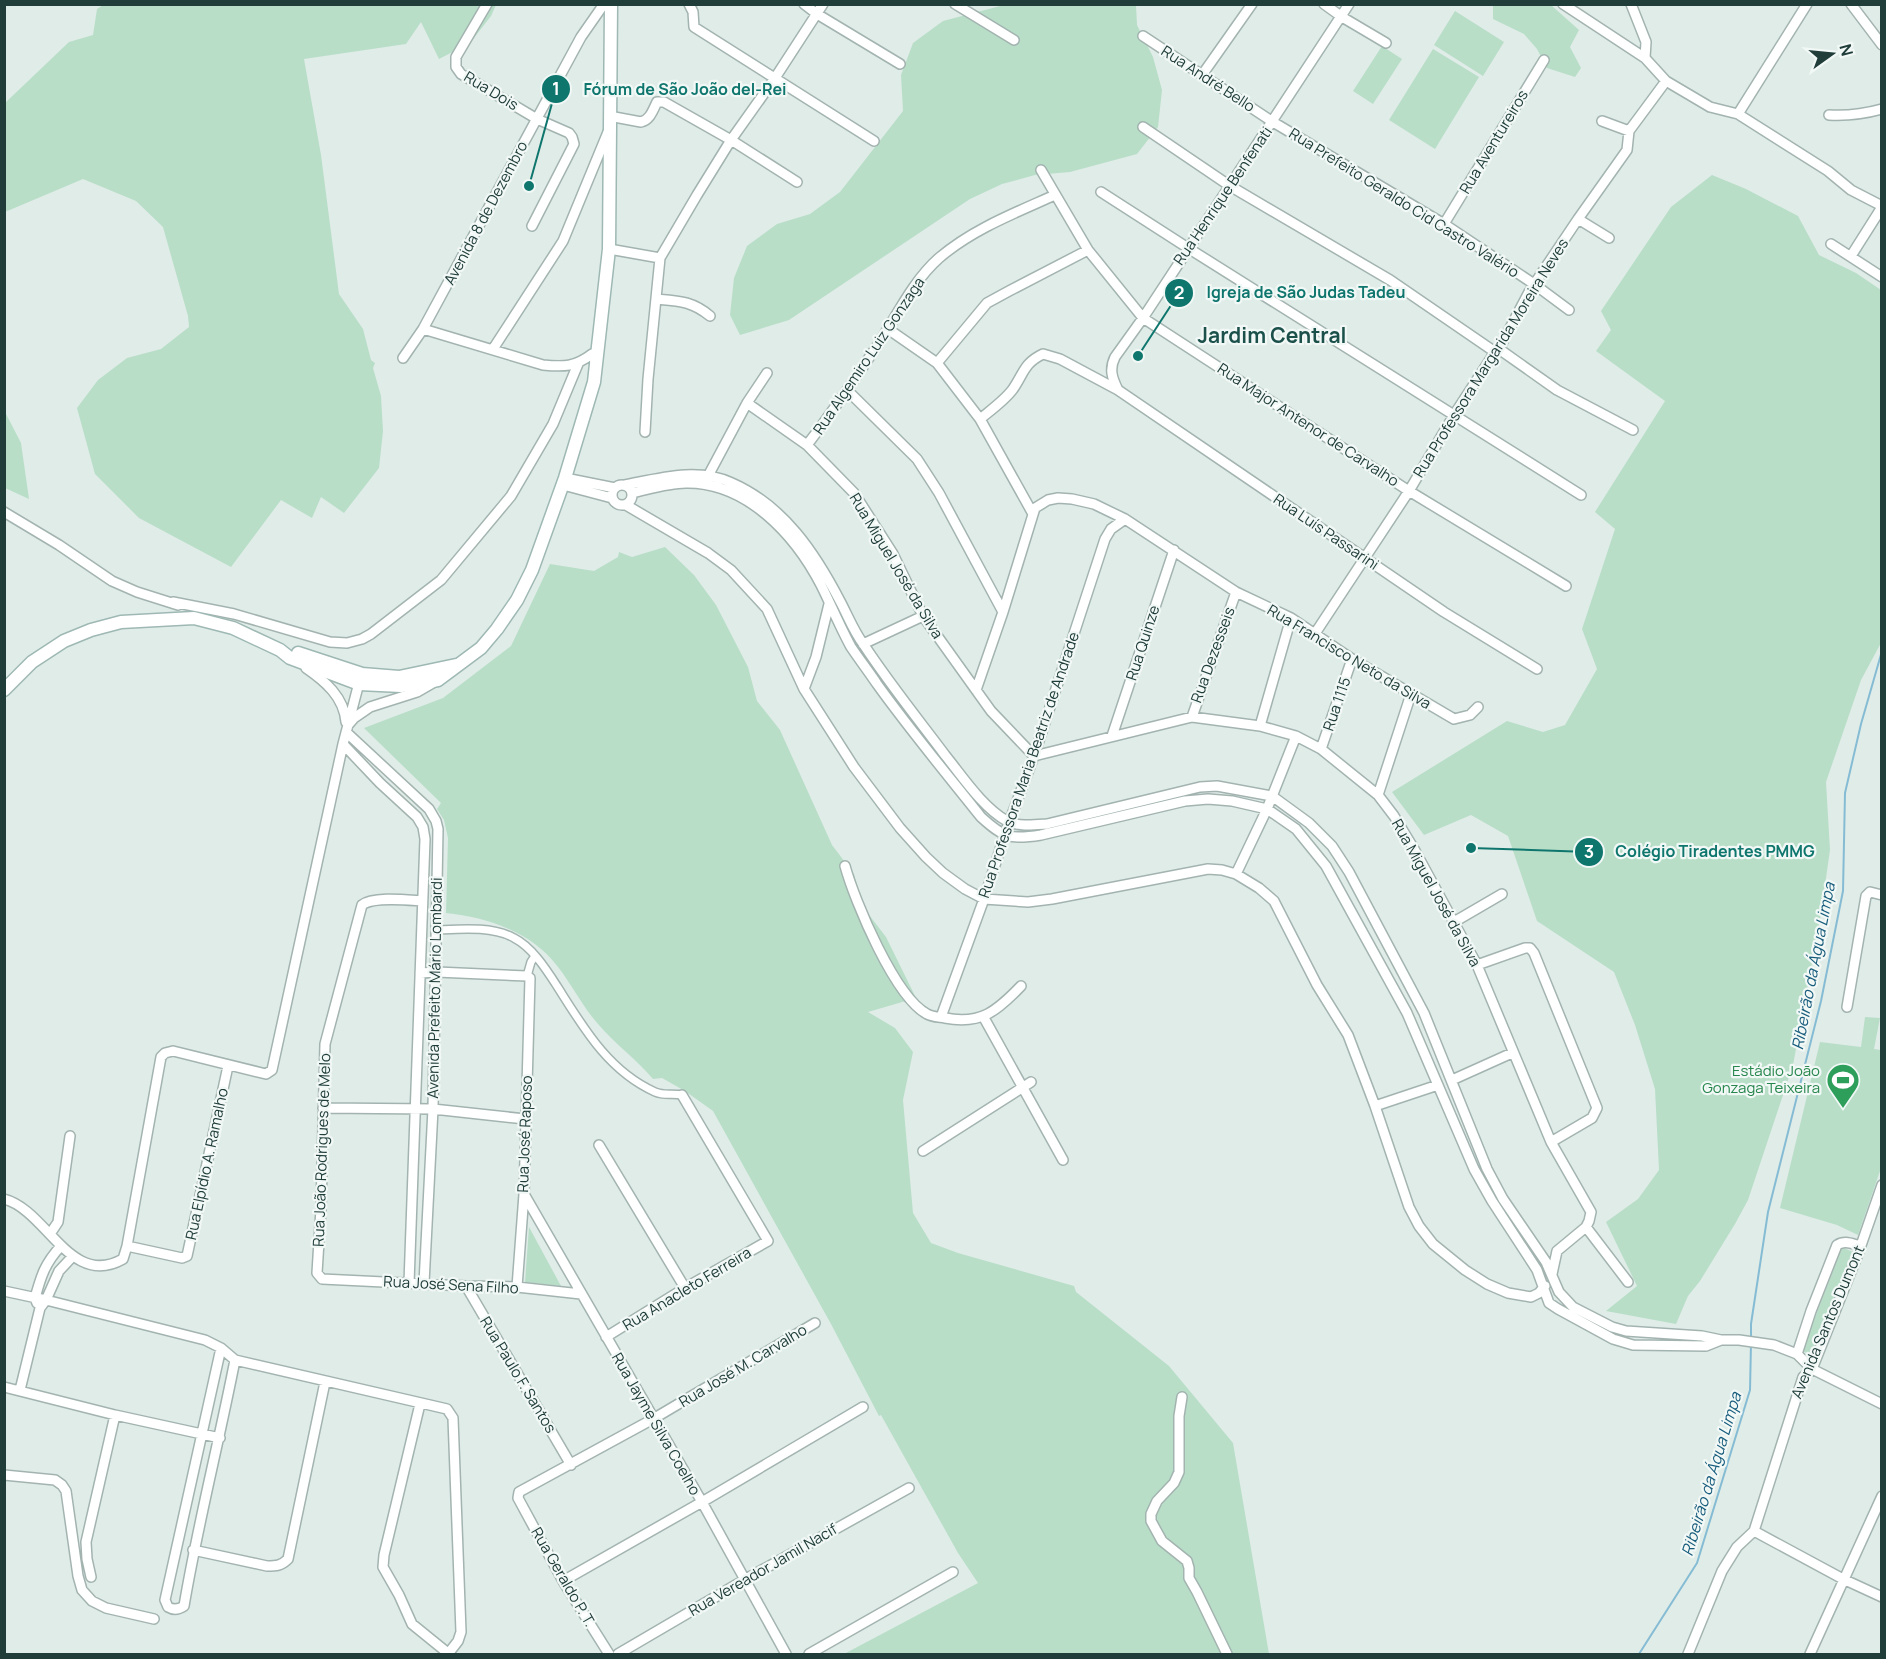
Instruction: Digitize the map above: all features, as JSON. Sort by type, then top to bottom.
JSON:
[{"type":"main road","points":[[4,690],[32,662],[64,641],[91,630],[121,622],[194,618],[233,628],[280,650],[290,658],[360,679],[401,686],[438,680],[481,648],[497,630],[517,600],[541,548],[594,382],[609,249],[611,4]]},
{"type":"main road","points":[[280,650],[291,651],[360,679],[399,677],[460,664]]},
{"type":"street","name":"Rua Dois","points":[[487,4],[456,57],[456,67],[461,74],[537,119],[573,137],[574,144],[532,226]]},
{"type":"street","name":"Avenida 8 de Dezembro","points":[[403,358],[423,329],[581,37],[604,4]]},
{"type":"street","points":[[689,4],[693,12],[694,27],[874,141]]},
{"type":"street","points":[[804,4],[900,64]]},
{"type":"street","points":[[645,432],[660,258],[731,140],[823,4]]},
{"type":"street","points":[[955,4],[1014,40]]},
{"type":"street","points":[[1202,75],[1252,4]]},
{"type":"street","points":[[1324,4],[1341,17],[1386,43]]},
{"type":"street","name":"Rua Henrique Benfenati","points":[[1118,390],[1111,375],[1112,362],[1349,4]]},
{"type":"street","points":[[1563,4],[1645,58],[1666,81],[1710,107],[1738,114],[1828,171],[1851,190],[1881,206],[1851,256]]},
{"type":"street","points":[[1631,4],[1646,42],[1645,58]]},
{"type":"street","points":[[1738,114],[1807,4]]},
{"type":"street","points":[[1851,4],[1877,30],[1881,45]]},
{"type":"street","name":"Rua André Bello","points":[[1143,36],[1273,122]]},
{"type":"street","name":"Rua Aventureiros","points":[[1444,224],[1544,60]]},
{"type":"street","name":"Rua Professora Margarida Moreira Neves","points":[[1314,635],[1409,491],[1454,415],[1497,351],[1534,284],[1627,150],[1629,131],[1666,81]]},
{"type":"street","points":[[493,349],[563,241],[609,123],[645,121],[657,102],[664,102],[731,140],[797,182]]},
{"type":"street","points":[[1829,115],[1867,114],[1881,109]]},
{"type":"street","points":[[1602,121],[1629,131]]},
{"type":"street","name":"Rua Prefeito Geraldo Cid Castro Valério","points":[[1273,122],[1444,224],[1569,310]]},
{"type":"street","points":[[1143,128],[1230,186],[1390,280],[1557,390],[1633,430]]},
{"type":"street","name":"Rua Major Antenor de Carvalho","points":[[1041,170],[1088,250],[1143,318],[1409,491],[1566,586]]},
{"type":"street","points":[[1101,192],[1581,495]]},
{"type":"street","name":"Rua Algemiro Luiz Gonzaga","points":[[807,445],[848,391],[903,303],[937,259],[987,226],[1055,195]]},
{"type":"street","points":[[1578,219],[1609,238]]},
{"type":"street","points":[[1831,244],[1881,277]]},
{"type":"street","points":[[609,249],[660,258]]},
{"type":"street","points":[[937,363],[987,303],[1088,250]]},
{"type":"street","points":[[656,299],[696,305],[711,316]]},
{"type":"street","points":[[423,329],[543,365],[559,367],[578,364],[592,354],[597,365]]},
{"type":"street","points":[[888,329],[937,363],[980,418],[1033,514],[976,690]]},
{"type":"street","name":"Rua Luís Passarini","points":[[980,418],[1012,391],[1020,374],[1032,359],[1043,354],[1060,359],[1118,390],[1444,612],[1537,669]]},
{"type":"street","points":[[4,512],[59,545],[112,581],[138,592],[234,614],[330,642],[347,643],[371,634],[441,580],[511,496],[554,424],[578,364]]},
{"type":"street","points":[[708,476],[747,403],[767,373]]},
{"type":"street","points":[[848,391],[917,459],[939,493],[1003,612]]},
{"type":"street","name":"Rua Miguel José da Silva","points":[[747,403],[807,445],[854,493],[893,554],[923,616],[991,711],[1034,756],[1192,717],[1260,726],[1296,736],[1321,749],[1378,795],[1414,849],[1477,965],[1551,1142],[1591,1212],[1586,1227]]},
{"type":"street","points":[[612,498],[612,492],[619,485],[681,475],[708,476],[732,482],[777,512],[810,549],[863,644],[970,788],[1000,816],[1010,822],[1030,825],[1047,824],[1200,787],[1216,786],[1272,796],[1321,833],[1349,872],[1424,1013],[1486,1168],[1503,1199],[1546,1262],[1559,1292],[1573,1307],[1626,1332],[1702,1336],[1721,1341]]},
{"type":"street","points":[[564,481],[615,488]]},
{"type":"street","points":[[564,481],[612,498],[617,504],[626,504],[708,553],[730,570],[767,609],[804,689],[854,767],[900,828],[926,857],[965,889],[984,899],[1028,902],[1208,869],[1236,874],[1259,888],[1274,901],[1317,985],[1348,1035],[1409,1207],[1419,1226],[1433,1244],[1465,1270],[1487,1284],[1508,1293],[1530,1296],[1539,1293],[1552,1275],[1557,1251],[1586,1227],[1628,1282]]},
{"type":"street","points":[[632,493],[685,483],[711,485],[733,494],[760,510],[801,551],[851,646],[904,721],[981,817],[1005,836],[1041,835],[1185,801],[1232,801],[1267,809],[1296,829],[1326,866],[1407,1014],[1474,1169],[1537,1270],[1549,1303],[1613,1339],[1633,1345],[1706,1346],[1721,1341],[1739,1340],[1774,1345],[1797,1354],[1812,1369],[1881,1404]]},
{"type":"street","points":[[625,485],[632,493],[631,500],[626,504]]},
{"type":"street","name":"Rua Francisco Neto da Silva","points":[[1033,514],[1035,508],[1041,503],[1058,498],[1094,504],[1125,519],[1236,592],[1291,618],[1352,659],[1454,719],[1470,715],[1479,707]]},
{"type":"street","name":"Rua Professora Maria Beatriz de Andrade","points":[[941,1017],[1034,756],[1105,539],[1111,529],[1125,519]]},
{"type":"street","name":"Rua Quinze","points":[[1112,736],[1174,550]]},
{"type":"street","name":"Rua Dezesseis","points":[[1192,717],[1236,592]]},
{"type":"street","points":[[174,602],[194,618]]},
{"type":"street","points":[[804,689],[816,657],[830,604]]},
{"type":"street","points":[[863,644],[923,616]]},
{"type":"street","points":[[1260,726],[1291,618]]},
{"type":"street","points":[[290,658],[318,676],[334,692],[343,707],[346,729]]},
{"type":"street","name":"Rua 1115","points":[[1321,749],[1352,659]]},
{"type":"street","points":[[4,1199],[28,1212],[73,1256],[91,1264],[112,1265],[123,1259],[161,1057],[165,1053],[173,1052],[267,1074],[272,1070],[342,744],[360,679]]},
{"type":"street","points":[[346,729],[354,718],[370,707],[423,689],[438,680]]},
{"type":"street","points":[[334,692],[353,702],[370,707]]},
{"type":"street","points":[[1378,795],[1411,694]]},
{"type":"street","name":"Avenida Prefeito Mário Lombardi","points":[[346,729],[429,809],[436,820],[438,829],[433,1109],[424,1283]]},
{"type":"street","points":[[1236,874],[1267,809],[1296,736]]},
{"type":"street","points":[[342,744],[417,817],[429,809]]},
{"type":"street","name":"Avenida Prefeito Mário Lombardi","points":[[409,1283],[425,839],[423,827],[417,817]]},
{"type":"street","points":[[845,866],[864,920],[887,963],[916,1006],[929,1015],[960,1021],[975,1020],[1005,1002],[1021,986]]},
{"type":"street","points":[[1846,1007],[1866,896],[1870,892],[1881,895]]},
{"type":"street","points":[[1454,922],[1502,894]]},
{"type":"street","name":"Rua João Rodrigues de Melo","points":[[322,1279],[317,1274],[325,1044],[362,905],[366,901],[422,901]]},
{"type":"street","points":[[437,930],[467,928],[514,937],[535,956],[550,975],[597,1046],[618,1069],[656,1092],[666,1095],[673,1093],[682,1095]]},
{"type":"street","points":[[1477,965],[1525,948],[1530,948],[1534,953],[1596,1108],[1592,1118],[1551,1142]]},
{"type":"street","points":[[420,973],[437,972],[529,979],[535,956]]},
{"type":"street","name":"Rua José Raposo","points":[[517,1287],[524,1194],[529,979]]},
{"type":"street","points":[[983,1016],[1027,1085],[1063,1160]]},
{"type":"street","points":[[1452,1080],[1512,1053]]},
{"type":"street","name":"Rua Elpídio A. Ramalho","points":[[126,1246],[182,1258],[188,1256],[228,1066]]},
{"type":"street","points":[[923,1151],[1027,1085]]},
{"type":"street","points":[[1375,1106],[1438,1085]]},
{"type":"street","name":"Rua Anacleto Ferreira","points":[[606,1337],[685,1288],[768,1241],[682,1095]]},
{"type":"street","points":[[323,1108],[433,1109],[525,1119]]},
{"type":"street","points":[[50,1234],[58,1222],[70,1136]]},
{"type":"street","points":[[599,1145],[685,1288]]},
{"type":"street","name":"Avenida Santos Dumont","points":[[1691,1653],[1722,1570],[1737,1547],[1754,1531],[1803,1377],[1812,1369],[1861,1246],[1881,1185]]},
{"type":"street","name":"Rua Jayme Silva Coelho","points":[[524,1194],[746,1579],[786,1654]]},
{"type":"street","points":[[1797,1354],[1837,1245],[1847,1242],[1861,1246]]},
{"type":"street","points":[[40,1308],[35,1298],[42,1274],[48,1259],[61,1246]]},
{"type":"street","points":[[20,1390],[40,1308],[59,1271],[73,1256]]},
{"type":"street","name":"Rua José Sena Filho","points":[[322,1279],[517,1287],[581,1294]]},
{"type":"street","name":"Rua Paulo F. Santos","points":[[466,1286],[571,1465]]},
{"type":"street","points":[[4,1291],[205,1340],[221,1348],[235,1360],[447,1409],[453,1418],[461,1632],[449,1654],[412,1623],[383,1567],[420,1404]]},
{"type":"street","name":"Rua José M. Carvalho","points":[[518,1498],[522,1489],[571,1465],[653,1419],[815,1323]]},
{"type":"street","points":[[221,1348],[165,1600],[171,1609],[176,1610],[184,1606],[235,1360]]},
{"type":"street","points":[[194,1550],[267,1566],[277,1566],[288,1559],[325,1382]]},
{"type":"street","points":[[4,1387],[114,1415],[220,1438]]},
{"type":"street","points":[[1182,1397],[1179,1416],[1179,1472],[1171,1486],[1157,1501],[1151,1521],[1162,1541],[1187,1561],[1189,1578],[1227,1654]]},
{"type":"street","points":[[563,1581],[863,1407]]},
{"type":"street","points":[[91,1577],[86,1542],[114,1415]]},
{"type":"street","points":[[4,1474],[55,1480],[62,1485],[66,1491],[82,1590],[92,1601],[106,1608],[154,1619]]},
{"type":"street","name":"Rua Vereador Jamil Nacif","points":[[618,1654],[909,1488]]},
{"type":"street","points":[[1809,1654],[1881,1496]]},
{"type":"street","name":"Rua Geraldo P. T.","points":[[518,1498],[563,1581],[609,1654]]},
{"type":"street","points":[[1754,1531],[1881,1597]]},
{"type":"street","points":[[809,1654],[953,1572]]},
{"type":"green space","points":[[103,5],[496,5],[491,16],[470,43],[439,59],[421,22],[406,44],[304,59],[321,155],[339,294],[363,329],[371,360],[375,363],[373,368],[381,396],[383,431],[379,468],[344,513],[321,497],[312,518],[281,500],[231,567],[139,518],[95,474],[77,408],[98,380],[127,358],[161,349],[189,327],[188,316],[163,227],[136,201],[83,179],[5,212],[5,103],[69,42],[93,35],[97,9]]},
{"type":"green space","points":[[1004,5],[1136,5],[1137,25],[1153,57],[1162,90],[1158,127],[1137,154],[1070,172],[1035,175],[1002,184],[970,199],[789,320],[740,335],[730,315],[734,278],[747,246],[777,224],[810,214],[840,192],[903,111],[901,75],[913,43],[943,21]]},
{"type":"green space","points":[[1493,5],[1551,5],[1579,30],[1570,47],[1581,68],[1575,77],[1547,68],[1537,49],[1524,34],[1493,19]]},
{"type":"green space","points":[[1455,11],[1504,42],[1483,76],[1434,45]]},
{"type":"green space","points":[[1382,46],[1402,59],[1373,104],[1353,91]]},
{"type":"green space","points":[[1433,49],[1479,77],[1435,149],[1389,120]]},
{"type":"green space","points":[[1712,175],[1746,189],[1798,216],[1819,255],[1856,273],[1881,290],[1882,641],[1861,680],[1826,782],[1830,850],[1820,920],[1793,1065],[1748,1200],[1700,1281],[1688,1296],[1676,1324],[1606,1311],[1637,1286],[1606,1222],[1638,1199],[1659,1170],[1655,1089],[1635,1025],[1614,972],[1537,921],[1508,836],[1471,815],[1424,835],[1392,792],[1507,721],[1543,732],[1565,725],[1597,669],[1582,629],[1615,529],[1595,512],[1665,401],[1596,351],[1611,330],[1601,311],[1671,207]]},
{"type":"green space","points":[[4,410],[21,443],[29,499],[5,488]]},
{"type":"green space","points":[[665,547],[694,575],[716,605],[748,667],[757,701],[780,730],[832,845],[854,874],[863,907],[886,937],[916,998],[868,1012],[895,1028],[913,1052],[903,1100],[913,1213],[931,1243],[958,1253],[1074,1286],[1076,1292],[1169,1366],[1233,1443],[1269,1654],[844,1654],[978,1583],[958,1553],[881,1415],[879,1416],[831,1324],[713,1111],[662,1078],[653,1079],[598,1024],[558,967],[535,944],[508,928],[477,918],[446,913],[448,838],[444,820],[437,809],[441,803],[364,728],[443,698],[511,646],[550,564],[594,571],[618,557],[619,552],[632,557]]},
{"type":"green space","name":"Estádio João Gonzaga Teixeira","points":[[1865,1017],[1880,1018],[1874,1049],[1881,1050],[1881,1168],[1858,1235],[1837,1225],[1780,1208],[1820,1042],[1861,1047]]},
{"type":"green space","points":[[529,1227],[561,1286],[525,1282]]},
{"type":"green space","points":[[1842,1247],[1855,1253],[1812,1355],[1802,1351]]},
{"type":"waterway","name":"Ribeirão da Água Limpa","points":[[1751,1338],[1751,1324],[1768,1212],[1821,1001],[1843,891],[1845,793],[1861,724],[1882,651]]},
{"type":"waterway","name":"Ribeirão da Água Limpa","points":[[1639,1654],[1697,1563],[1750,1390],[1751,1343]]},
{"type":"place","name":"Fórum de São João del-Rei","points":[[529,186]]},
{"type":"place","name":"Igreja de São Judas Tadeu","points":[[1138,356]]},
{"type":"place","name":"Colégio Tiradentes PMMG","points":[[1471,848]]},
{"type":"place","name":"Estádio João Gonzaga Teixeira","points":[[1843,1109]]},
{"type":"district","name":"Jardim Central","points":[[1272,336]]}]
